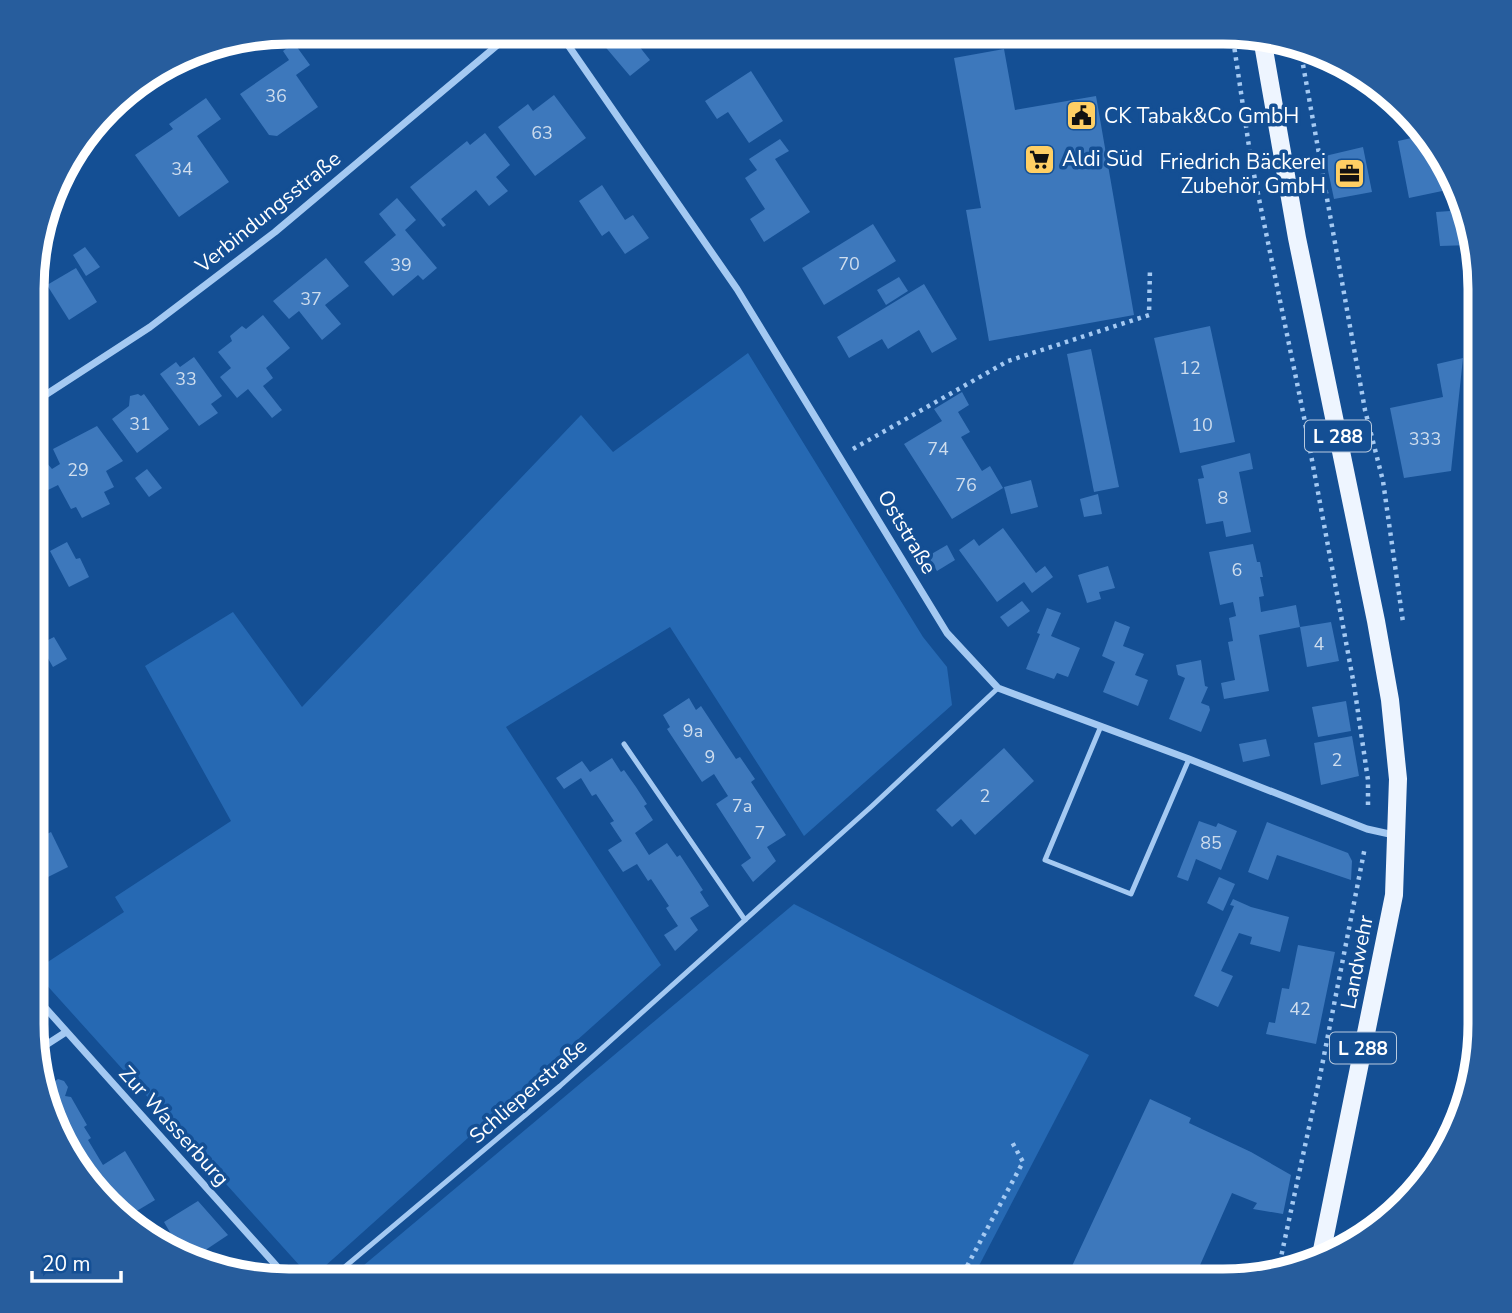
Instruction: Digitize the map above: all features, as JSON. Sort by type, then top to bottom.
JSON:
[{"type":"main road","name":"L 288","points":[[1264,48],[1297,238],[1390,700],[1398,779],[1398,836]]},
{"type":"main road","name":"Landwehr","points":[[1322,1248],[1394,895],[1398,836]]},
{"type":"street","name":"Verbindungsstraße","points":[[44,396],[150,327],[264,240],[499,44]]},
{"type":"street","name":"Oststraße","points":[[567,44],[737,289],[947,633],[998,688],[1367,829],[1398,836]]},
{"type":"street","name":"Zur Wasserburg","points":[[44,1007],[278,1268]]},
{"type":"street","points":[[45,1046],[66,1032]]},
{"type":"lane","name":"Schlieperstraße","points":[[343,1269],[560,1086],[872,806],[998,688]]},
{"type":"lane","points":[[1101,726],[1045,860],[1131,894],[1189,759]]},
{"type":"lane","points":[[624,744],[745,920]]},
{"type":"path","points":[[1234,44],[1250,150],[1354,685],[1368,780],[1367,829],[1319,1081],[1280,1262]]},
{"type":"path","points":[[1302,57],[1365,410],[1382,481],[1405,632]]},
{"type":"path","points":[[841,457],[1008,361],[1149,316],[1150,268]]},
{"type":"path","points":[[965,1269],[1023,1161],[1012,1142]]},
{"type":"shaded area","points":[[748,353],[923,637],[947,667],[952,705],[804,836],[670,627],[506,727],[661,965],[324,1267],[300,1266],[44,982],[44,964],[124,912],[115,897],[231,821],[145,666],[233,612],[302,707],[581,415],[613,452]]},
{"type":"shaded area","points":[[794,904],[1089,1055],[977,1269],[359,1269]]},
{"type":"building","points":[[295,44],[310,65],[296,75],[318,107],[277,136],[269,135],[240,94],[289,60],[283,51]]},
{"type":"building","points":[[603,44],[637,44],[650,60],[630,76]]},
{"type":"building","name":"Aldi Süd","points":[[1004,49],[1015,110],[1096,96],[1134,315],[989,341],[966,210],[981,208],[954,58]]},
{"type":"building","points":[[751,71],[783,121],[749,143],[728,112],[717,119],[705,101]]},
{"type":"building","points":[[554,95],[586,138],[535,176],[498,127],[528,104],[533,111]]},
{"type":"building","points":[[206,98],[221,119],[197,136],[229,182],[179,217],[135,155],[173,129],[169,124]]},
{"type":"building","points":[[485,133],[510,165],[496,177],[508,191],[489,206],[476,190],[441,219],[446,225],[443,227],[410,187],[467,141],[470,145]]},
{"type":"building","points":[[1415,137],[1427,153],[1447,190],[1409,198],[1398,141]]},
{"type":"building","points":[[780,139],[789,151],[775,159],[810,212],[764,242],[750,219],[765,209],[745,178],[757,170],[749,159]]},
{"type":"building","points":[[1363,147],[1372,192],[1334,199],[1325,156]]},
{"type":"building","points":[[602,185],[625,220],[633,215],[649,238],[625,254],[609,231],[602,236],[579,201]]},
{"type":"building","points":[[1447,190],[1465,245],[1440,246],[1436,212],[1450,211]]},
{"type":"building","points":[[397,198],[416,220],[405,230],[437,268],[423,280],[418,275],[393,296],[364,262],[396,235],[379,214]]},
{"type":"building","points":[[873,224],[896,261],[824,305],[802,268]]},
{"type":"building","points":[[85,247],[100,267],[86,276],[73,255]]},
{"type":"building","points":[[326,258],[349,286],[325,305],[341,324],[322,340],[299,311],[289,319],[273,301]]},
{"type":"building","points":[[76,268],[97,302],[69,320],[47,285]]},
{"type":"building","points":[[899,277],[908,291],[886,305],[877,290]]},
{"type":"building","points":[[924,284],[957,339],[932,353],[919,330],[888,349],[882,339],[849,358],[837,337]]},
{"type":"building","points":[[263,315],[290,348],[266,368],[273,378],[263,386],[282,410],[272,418],[248,389],[237,398],[220,377],[231,368],[218,352],[232,341],[230,336],[242,326],[246,329]]},
{"type":"building","points":[[1210,326],[1235,442],[1180,453],[1154,338]]},
{"type":"building","points":[[1091,349],[1119,487],[1094,492],[1067,354]]},
{"type":"building","points":[[194,357],[222,396],[211,404],[218,413],[199,426],[160,374],[176,362],[180,367]]},
{"type":"building","points":[[1463,358],[1451,471],[1404,478],[1390,408],[1443,397],[1437,364]]},
{"type":"building","points":[[962,392],[969,405],[958,412],[970,432],[961,437],[982,471],[990,466],[1003,488],[952,519],[904,444],[942,421],[934,409]]},
{"type":"building","points":[[144,394],[169,429],[137,453],[112,419],[129,406],[130,396]]},
{"type":"building","points":[[97,426],[123,461],[106,471],[114,487],[104,492],[110,504],[82,518],[76,507],[71,509],[58,485],[46,491],[44,463],[52,469],[60,464],[53,449]]},
{"type":"building","points":[[1250,453],[1253,469],[1239,472],[1251,532],[1226,537],[1223,521],[1206,524],[1198,479],[1204,478],[1201,466]]},
{"type":"building","points":[[147,469],[162,488],[149,497],[135,478]]},
{"type":"building","points":[[1031,480],[1038,507],[1011,514],[1004,487]]},
{"type":"building","points":[[1098,494],[1102,514],[1084,517],[1080,499]]},
{"type":"building","points":[[1003,528],[1036,573],[1045,566],[1053,577],[1032,593],[1024,582],[997,602],[959,550],[974,539],[979,546]]},
{"type":"building","points":[[67,542],[76,559],[80,558],[89,577],[69,587],[50,551]]},
{"type":"building","points":[[1253,544],[1263,577],[1260,577],[1264,596],[1259,597],[1261,612],[1296,605],[1300,627],[1259,635],[1269,691],[1224,699],[1221,683],[1235,680],[1228,642],[1233,641],[1229,618],[1236,616],[1233,602],[1220,605],[1209,552]]},
{"type":"building","points":[[947,545],[955,560],[937,571],[928,556]]},
{"type":"building","points":[[1108,566],[1115,588],[1099,592],[1101,599],[1087,603],[1078,575]]},
{"type":"building","points":[[1022,601],[1030,611],[1008,627],[1000,617]]},
{"type":"building","points":[[1047,608],[1061,613],[1051,636],[1080,648],[1068,677],[1057,673],[1054,679],[1026,669]]},
{"type":"building","points":[[1115,621],[1130,627],[1123,646],[1144,654],[1135,675],[1148,680],[1138,706],[1103,692],[1115,662],[1102,656]]},
{"type":"building","points":[[1331,622],[1339,661],[1307,667],[1300,627]]},
{"type":"building","points":[[54,637],[67,659],[53,667],[46,655],[44,656],[44,642]]},
{"type":"building","points":[[1201,660],[1205,686],[1208,687],[1201,703],[1209,706],[1210,710],[1201,732],[1169,719],[1185,678],[1178,675],[1176,665]]},
{"type":"building","points":[[689,698],[696,710],[701,706],[736,759],[740,757],[755,779],[751,782],[786,835],[767,847],[776,861],[753,882],[741,865],[751,858],[716,804],[728,796],[714,774],[702,782],[667,729],[670,727],[663,715]]},
{"type":"building","points":[[1346,701],[1351,731],[1318,737],[1312,707]]},
{"type":"building","points":[[1352,736],[1359,776],[1321,785],[1314,743]]},
{"type":"building","points":[[1266,739],[1270,756],[1243,762],[1239,744]]},
{"type":"building","points":[[1004,748],[1034,781],[975,835],[961,819],[952,827],[936,810]]},
{"type":"building","points":[[612,758],[621,772],[624,770],[647,804],[644,806],[653,820],[635,833],[649,855],[667,843],[677,857],[680,855],[703,890],[700,892],[709,906],[690,918],[698,930],[675,951],[664,935],[678,926],[666,908],[669,906],[637,864],[623,872],[608,850],[622,841],[610,823],[614,821],[596,794],[592,796],[581,778],[564,789],[556,778],[582,761],[590,772]]},
{"type":"building","points":[[1199,821],[1216,827],[1218,823],[1237,831],[1221,870],[1196,859],[1188,881],[1177,877]]},
{"type":"building","points":[[1267,822],[1348,853],[1352,861],[1351,880],[1277,855],[1268,880],[1248,872]]},
{"type":"building","points":[[51,832],[68,867],[44,879],[44,836]]},
{"type":"building","points":[[1219,877],[1235,884],[1223,911],[1207,903]]},
{"type":"building","points":[[1233,899],[1251,907],[1289,917],[1280,952],[1250,944],[1252,937],[1239,933],[1221,971],[1233,976],[1218,1007],[1194,996],[1234,906],[1230,905]]},
{"type":"building","points":[[1298,945],[1335,952],[1316,1044],[1266,1034],[1269,1022],[1275,1023],[1282,988],[1289,989]]},
{"type":"building","points":[[58,1079],[64,1081],[68,1087],[65,1096],[71,1097],[87,1125],[84,1127],[91,1138],[88,1140],[103,1165],[125,1151],[155,1200],[133,1213],[94,1173],[69,1133],[52,1083]]},
{"type":"building","points":[[1150,1099],[1191,1118],[1189,1123],[1251,1152],[1291,1175],[1283,1214],[1253,1209],[1257,1203],[1232,1193],[1198,1269],[1071,1269]]},
{"type":"building","points":[[198,1201],[228,1235],[201,1253],[167,1236],[171,1234],[164,1222]]},
{"type":"place","name":"CK Tabak&Co GmbH","points":[[1081,116]]},
{"type":"place","name":"Aldi Süd","points":[[1039,159]]},
{"type":"place","name":"Friedrich Bäckerei Zubehör GmbH","points":[[1349,174]]}]
